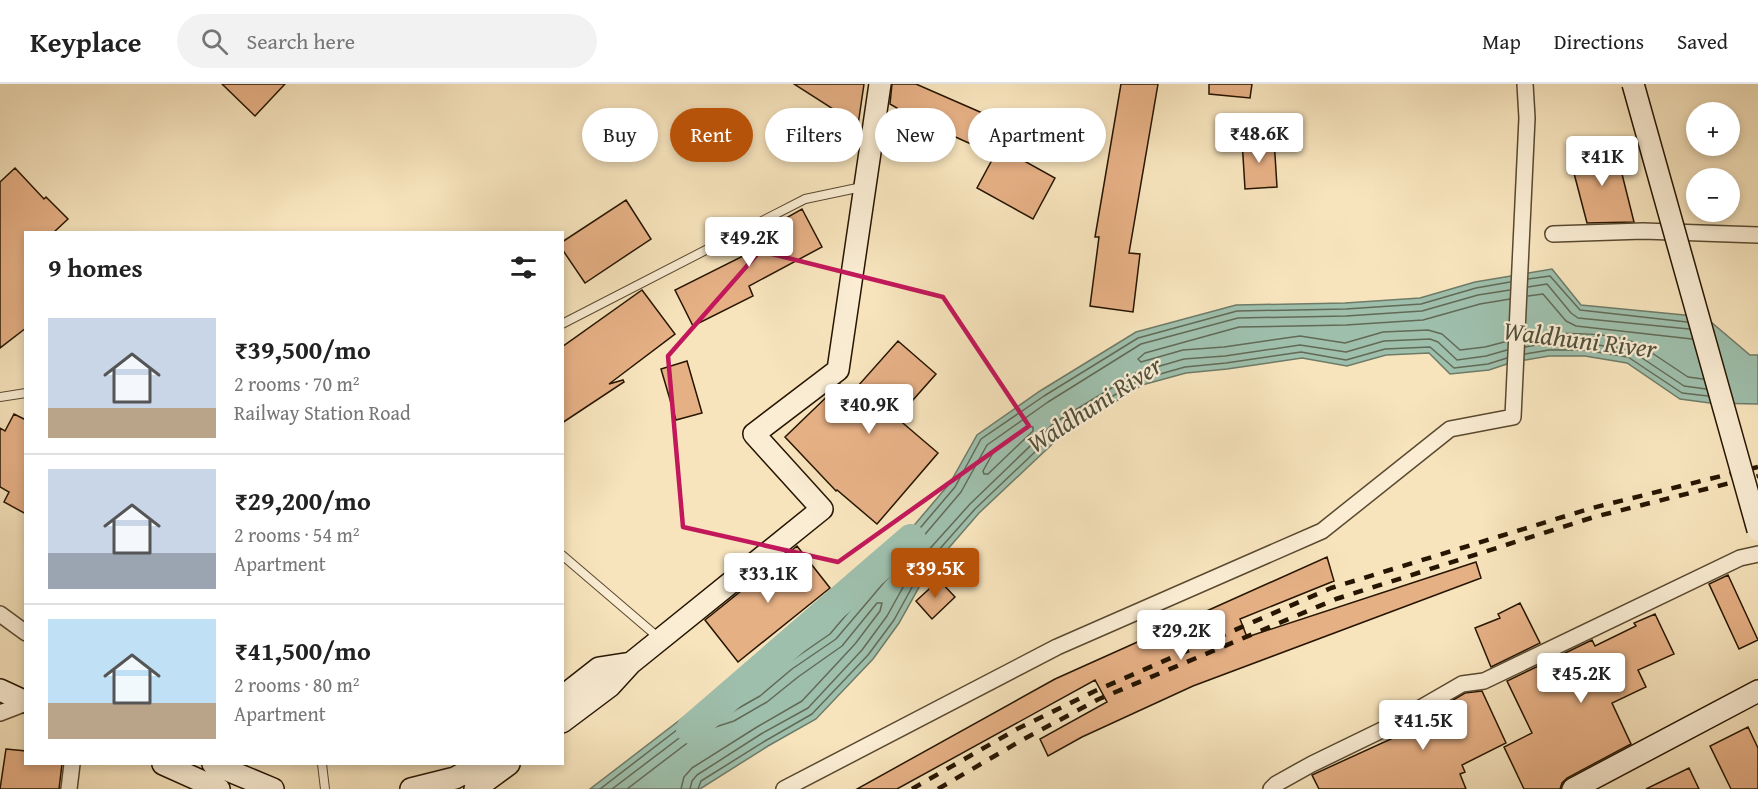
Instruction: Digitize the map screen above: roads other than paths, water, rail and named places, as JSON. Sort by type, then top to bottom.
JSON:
[{"type":"street","points":[[564,720],[610,686],[631,663],[822,509],[754,434],[838,370],[880,84]]},
{"type":"street","points":[[783,789],[1057,647],[1322,531],[1450,429],[1513,417],[1527,118],[1525,84]]},
{"type":"street","points":[[1633,84],[1758,530]]},
{"type":"street","points":[[1553,234],[1642,231],[1758,235]]},
{"type":"street","points":[[1271,789],[1312,764],[1384,729],[1462,684],[1484,681],[1730,562],[1758,554]]},
{"type":"street","points":[[0,614],[24,632]]},
{"type":"street","points":[[564,695],[599,668],[631,663]]},
{"type":"street","points":[[0,690],[24,702]]},
{"type":"street","points":[[1573,789],[1758,691]]},
{"type":"street","points":[[0,713],[24,704]]},
{"type":"street","points":[[69,789],[72,765]]},
{"type":"street","points":[[165,765],[219,789]]},
{"type":"street","points":[[215,765],[273,789]]},
{"type":"street","points":[[411,789],[455,778],[478,765]]},
{"type":"street","points":[[476,789],[508,765]]},
{"type":"lane","points":[[564,323],[805,199],[865,186]]},
{"type":"lane","points":[[0,397],[24,393]]},
{"type":"lane","points":[[564,557],[660,639]]},
{"type":"lane","points":[[322,765],[325,789]]},
{"type":"water","points":[[1552,269],[1581,305],[1705,317],[1750,355],[1758,355],[1758,404],[1710,403],[1680,399],[1627,363],[1585,356],[1549,356],[1513,362],[1489,370],[1450,374],[1429,353],[1386,355],[1347,366],[1302,358],[1186,373],[1142,385],[1063,434],[979,513],[927,573],[899,623],[873,659],[816,719],[700,789],[590,789],[693,710],[724,701],[753,685],[826,629],[950,483],[977,435],[1040,391],[1136,332],[1236,305],[1345,303],[1420,298],[1475,282]]},
{"type":"waterway","name":"Waldhuni River","points":[[691,729],[911,539]]},
{"type":"railway","points":[[912,789],[1017,729],[1095,691],[1331,588],[1592,508],[1758,467]]},
{"type":"railway","points":[[938,789],[1099,699],[1336,599],[1594,517],[1758,476]]}]
